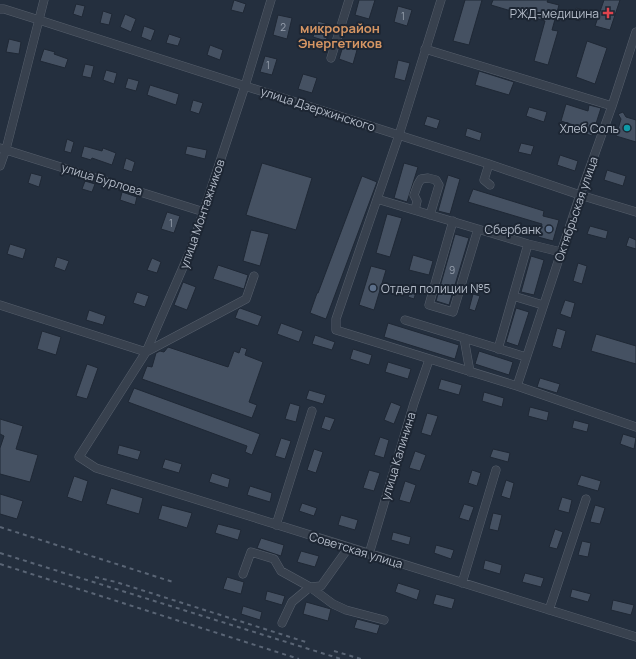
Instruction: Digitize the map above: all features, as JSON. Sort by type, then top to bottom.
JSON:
[{"type":"street","points":[[0,166],[3,149],[44,0]]},
{"type":"street","name":"улица Монтажников","points":[[79,457],[146,352],[191,249],[245,86],[271,0]]},
{"type":"street","points":[[331,58],[349,0]]},
{"type":"street","points":[[441,0],[399,135],[336,319],[336,330],[517,386],[636,427]]},
{"type":"street","name":"улица Дзержинского","points":[[0,9],[39,20],[636,212]]},
{"type":"street","name":"Октябрьская улица","points":[[517,386],[636,32]]},
{"type":"street","points":[[425,49],[612,106]]},
{"type":"street","name":"улица Бурлова","points":[[3,149],[204,212]]},
{"type":"street","points":[[489,164],[484,180],[490,185]]},
{"type":"street","points":[[415,210],[417,201],[414,195],[421,179],[428,178],[436,180],[439,185],[430,215]]},
{"type":"street","points":[[377,199],[528,244],[562,252]]},
{"type":"street","points":[[453,221],[429,305],[453,312],[478,229]]},
{"type":"street","points":[[498,349],[528,244]]},
{"type":"street","points":[[0,305],[146,352],[246,299],[254,276]]},
{"type":"street","points":[[513,296],[543,305]]},
{"type":"street","points":[[405,320],[526,357]]},
{"type":"street","points":[[464,338],[470,372]]},
{"type":"street","name":"улица Калинина","points":[[369,554],[414,403],[429,360]]},
{"type":"street","points":[[276,525],[312,411]]},
{"type":"street","name":"Советская улица","points":[[79,457],[96,468],[636,638]]},
{"type":"street","points":[[462,583],[496,470]]},
{"type":"street","points":[[549,610],[586,499]]},
{"type":"street","points":[[282,623],[292,602],[310,587],[321,586],[349,547]]},
{"type":"street","points":[[244,574],[251,552],[274,559],[281,571],[310,587],[333,604],[346,610],[384,620]]},
{"type":"building","points":[[234,0],[246,4],[243,13],[231,10]]},
{"type":"building","points":[[359,0],[375,0],[369,19],[355,15]]},
{"type":"building","points":[[465,0],[482,0],[469,45],[453,41]]},
{"type":"building","points":[[493,0],[548,0],[547,2],[559,5],[552,30],[558,31],[548,65],[534,61],[545,21],[491,5]]},
{"type":"building","name":"РЖД-медицина","points":[[604,0],[620,0],[610,30],[595,26]]},
{"type":"building","points":[[76,4],[85,6],[82,17],[73,14]]},
{"type":"building","points":[[398,6],[412,10],[407,26],[394,22]]},
{"type":"building","points":[[576,8],[584,10],[580,21],[573,19]]},
{"type":"building","points":[[103,11],[112,14],[109,25],[100,23]]},
{"type":"building","points":[[125,14],[136,19],[131,32],[120,27]]},
{"type":"building","points":[[278,15],[292,18],[287,39],[273,35]]},
{"type":"building","points":[[318,21],[331,25],[326,41],[313,37]]},
{"type":"building","points":[[144,26],[155,30],[151,41],[141,37]]},
{"type":"building","points":[[169,34],[181,38],[178,46],[166,43]]},
{"type":"building","points":[[9,39],[21,42],[19,54],[6,52]]},
{"type":"building","points":[[587,41],[607,48],[595,84],[576,77]]},
{"type":"building","points":[[210,45],[223,50],[220,60],[207,55]]},
{"type":"building","points":[[343,46],[357,50],[353,64],[339,59]]},
{"type":"building","points":[[44,49],[55,52],[54,54],[68,59],[65,68],[40,61]]},
{"type":"building","points":[[265,56],[277,59],[272,75],[260,72]]},
{"type":"building","points":[[398,60],[410,63],[405,81],[394,78]]},
{"type":"building","points":[[85,64],[94,66],[91,78],[82,76]]},
{"type":"building","points":[[106,70],[117,73],[114,84],[103,80]]},
{"type":"building","points":[[479,71],[514,82],[509,95],[475,85]]},
{"type":"building","points":[[303,74],[317,78],[312,93],[298,89]]},
{"type":"building","points":[[128,78],[139,81],[136,91],[125,88]]},
{"type":"building","points":[[150,85],[179,94],[176,105],[147,95]]},
{"type":"building","points":[[193,100],[203,103],[199,114],[190,111]]},
{"type":"building","points":[[566,104],[588,111],[589,105],[601,108],[592,136],[581,132],[583,128],[561,121]]},
{"type":"building","points":[[529,107],[547,112],[544,122],[526,116]]},
{"type":"building","name":"Хлеб Соль","points":[[623,112],[626,117],[636,120],[636,142],[616,136],[621,119],[618,114]]},
{"type":"building","points":[[427,116],[440,120],[437,129],[424,125]]},
{"type":"building","points":[[467,128],[482,133],[480,141],[465,136]]},
{"type":"building","points":[[67,139],[74,142],[71,153],[64,151]]},
{"type":"building","points":[[521,143],[534,146],[531,155],[518,152]]},
{"type":"building","points":[[84,146],[102,151],[103,148],[116,153],[112,165],[92,158],[91,160],[81,157]]},
{"type":"building","points":[[187,146],[207,150],[205,159],[185,154]]},
{"type":"building","points":[[560,155],[578,161],[575,171],[557,165]]},
{"type":"building","points":[[126,158],[135,162],[132,172],[123,169]]},
{"type":"building","points":[[262,163],[312,178],[296,230],[246,215]]},
{"type":"building","points":[[404,163],[418,167],[407,202],[394,198]]},
{"type":"building","points":[[607,170],[626,176],[623,186],[604,180]]},
{"type":"building","points":[[31,173],[42,176],[39,187],[28,183]]},
{"type":"building","points":[[448,175],[460,179],[450,214],[438,211]]},
{"type":"building","points":[[362,176],[377,182],[326,319],[310,313]]},
{"type":"building","points":[[85,181],[95,184],[92,192],[82,189]]},
{"type":"building","points":[[473,189],[544,211],[543,216],[559,220],[553,241],[538,237],[542,224],[468,202]]},
{"type":"building","points":[[122,192],[137,197],[135,205],[120,200]]},
{"type":"building","points":[[167,212],[180,216],[174,233],[161,229]]},
{"type":"building","points":[[387,214],[402,218],[390,257],[376,253]]},
{"type":"building","points":[[590,226],[608,231],[606,239],[587,234]]},
{"type":"building","points":[[251,230],[269,234],[260,266],[243,261]]},
{"type":"building","points":[[455,234],[469,238],[449,305],[436,301]]},
{"type":"building","points":[[629,237],[636,240],[636,249],[626,246]]},
{"type":"building","points":[[10,244],[26,249],[23,259],[7,254]]},
{"type":"building","points":[[413,255],[433,261],[429,275],[409,270]]},
{"type":"building","points":[[531,256],[544,260],[534,295],[521,292]]},
{"type":"building","points":[[57,257],[69,261],[65,271],[54,267]]},
{"type":"building","points":[[152,258],[161,262],[157,273],[147,270]]},
{"type":"building","points":[[578,263],[587,266],[582,284],[573,281]]},
{"type":"building","points":[[218,265],[248,275],[244,289],[213,279]]},
{"type":"building","name":"Отдел полиции №5","points":[[371,266],[386,270],[374,310],[359,305]]},
{"type":"building","points":[[183,282],[196,287],[187,310],[174,305]]},
{"type":"building","points":[[412,283],[418,285],[414,299],[408,297]]},
{"type":"building","points":[[137,292],[149,296],[145,307],[133,303]]},
{"type":"building","points":[[473,294],[480,296],[475,311],[469,309]]},
{"type":"building","points":[[565,300],[575,303],[571,318],[560,314]]},
{"type":"building","points":[[240,308],[262,316],[258,326],[235,318]]},
{"type":"building","points":[[516,308],[529,312],[518,346],[506,342]]},
{"type":"building","points":[[89,310],[106,316],[103,325],[86,320]]},
{"type":"building","points":[[281,323],[303,331],[299,342],[277,334]]},
{"type":"building","points":[[388,323],[459,345],[455,359],[384,337]]},
{"type":"building","points":[[557,328],[566,331],[561,349],[552,346]]},
{"type":"building","points":[[42,331],[61,337],[56,355],[37,349]]},
{"type":"building","points":[[596,334],[636,346],[636,364],[591,351]]},
{"type":"building","points":[[315,335],[335,342],[332,350],[312,344]]},
{"type":"building","points":[[168,347],[228,367],[234,351],[239,353],[241,347],[247,349],[245,355],[263,362],[249,402],[257,405],[252,418],[142,379],[147,366],[152,367],[156,353],[160,351],[164,352]]},
{"type":"building","points":[[353,349],[372,355],[369,365],[350,359]]},
{"type":"building","points":[[479,351],[513,362],[509,375],[475,364]]},
{"type":"building","points":[[388,362],[411,369],[408,379],[385,372]]},
{"type":"building","points":[[87,364],[98,368],[87,399],[76,396]]},
{"type":"building","points":[[540,378],[560,384],[557,393],[537,387]]},
{"type":"building","points":[[441,379],[462,385],[459,395],[438,389]]},
{"type":"building","points":[[134,388],[260,434],[252,455],[245,452],[247,446],[128,402]]},
{"type":"building","points":[[309,390],[326,395],[323,404],[306,399]]},
{"type":"building","points":[[484,392],[504,398],[502,407],[482,401]]},
{"type":"building","points":[[391,402],[401,406],[394,424],[384,420]]},
{"type":"building","points":[[290,403],[300,406],[296,422],[285,419]]},
{"type":"building","points":[[530,407],[549,412],[547,421],[528,416]]},
{"type":"building","points":[[427,413],[438,416],[431,436],[421,433]]},
{"type":"building","points":[[325,416],[335,419],[330,431],[321,428]]},
{"type":"building","points":[[0,419],[23,426],[16,449],[38,455],[30,482],[0,474],[0,448],[4,436],[0,434]]},
{"type":"building","points":[[574,420],[589,424],[587,432],[572,428]]},
{"type":"building","points":[[623,434],[636,438],[634,449],[620,444]]},
{"type":"building","points":[[380,437],[389,440],[384,458],[374,455]]},
{"type":"building","points":[[281,438],[291,441],[285,459],[275,456]]},
{"type":"building","points":[[119,445],[141,451],[138,460],[117,454]]},
{"type":"building","points":[[314,449],[323,452],[316,473],[307,470]]},
{"type":"building","points":[[493,449],[510,453],[508,462],[490,457]]},
{"type":"building","points":[[415,451],[426,455],[420,471],[409,468]]},
{"type":"building","points":[[165,459],[182,464],[179,473],[162,468]]},
{"type":"building","points":[[369,470],[380,473],[374,491],[363,488]]},
{"type":"building","points":[[472,470],[481,473],[477,486],[468,483]]},
{"type":"building","points":[[212,473],[230,479],[228,488],[209,482]]},
{"type":"building","points":[[581,475],[601,481],[598,491],[577,485]]},
{"type":"building","points":[[74,476],[88,481],[82,502],[67,497]]},
{"type":"building","points":[[506,480],[514,483],[510,499],[501,496]]},
{"type":"building","points":[[405,481],[416,485],[410,503],[399,500]]},
{"type":"building","points":[[250,486],[272,493],[270,502],[247,495]]},
{"type":"building","points":[[111,488],[143,498],[139,514],[106,504]]},
{"type":"building","points":[[0,494],[23,501],[17,519],[0,514]]},
{"type":"building","points":[[562,497],[572,500],[569,513],[558,510]]},
{"type":"building","points":[[302,503],[317,508],[314,516],[299,511]]},
{"type":"building","points":[[464,504],[474,507],[469,521],[459,518]]},
{"type":"building","points":[[162,505],[192,513],[187,528],[158,519]]},
{"type":"building","points":[[595,505],[605,508],[600,524],[590,522]]},
{"type":"building","points":[[493,513],[502,515],[498,531],[489,529]]},
{"type":"building","points":[[341,515],[358,520],[355,530],[338,525]]},
{"type":"building","points":[[218,524],[241,530],[238,540],[215,533]]},
{"type":"building","points":[[555,529],[563,532],[557,549],[549,547]]},
{"type":"building","points":[[393,532],[411,537],[409,545],[391,540]]},
{"type":"building","points":[[261,538],[284,545],[281,556],[257,548]]},
{"type":"building","points":[[582,541],[591,543],[588,557],[578,555]]},
{"type":"building","points":[[436,545],[454,550],[451,559],[434,553]]},
{"type":"building","points":[[301,551],[319,556],[315,567],[297,562]]},
{"type":"building","points":[[485,560],[502,565],[500,574],[483,569]]},
{"type":"building","points":[[525,573],[544,578],[541,587],[522,582]]},
{"type":"building","points":[[227,577],[244,582],[241,594],[223,589]]},
{"type":"building","points":[[398,583],[420,590],[417,600],[395,592]]},
{"type":"building","points":[[572,589],[591,594],[588,602],[570,597]]},
{"type":"building","points":[[267,591],[285,596],[282,605],[265,600]]},
{"type":"building","points":[[436,594],[455,599],[452,609],[433,604]]},
{"type":"building","points":[[613,600],[634,605],[631,615],[611,610]]},
{"type":"building","points":[[306,602],[331,609],[328,621],[303,614]]},
{"type":"building","points":[[243,606],[262,612],[260,620],[241,614]]},
{"type":"building","points":[[357,619],[380,625],[377,634],[354,628]]},
{"type":"railway","points":[[0,527],[173,582]]},
{"type":"railway","points":[[0,553],[341,659]]},
{"type":"railway","points":[[0,564],[299,659]]},
{"type":"railway","points":[[95,577],[116,582],[309,643]]},
{"type":"railway","points":[[334,651],[361,659]]},
{"type":"place","name":"РЖД-медицина","points":[[608,13]]},
{"type":"place","name":"Хлеб Соль","points":[[627,128]]},
{"type":"place","name":"Сбербанк","points":[[549,229]]},
{"type":"place","name":"Отдел полиции №5","points":[[373,288]]},
{"type":"district","name":"микрорайон Энергетиков","points":[[340,36]]}]
